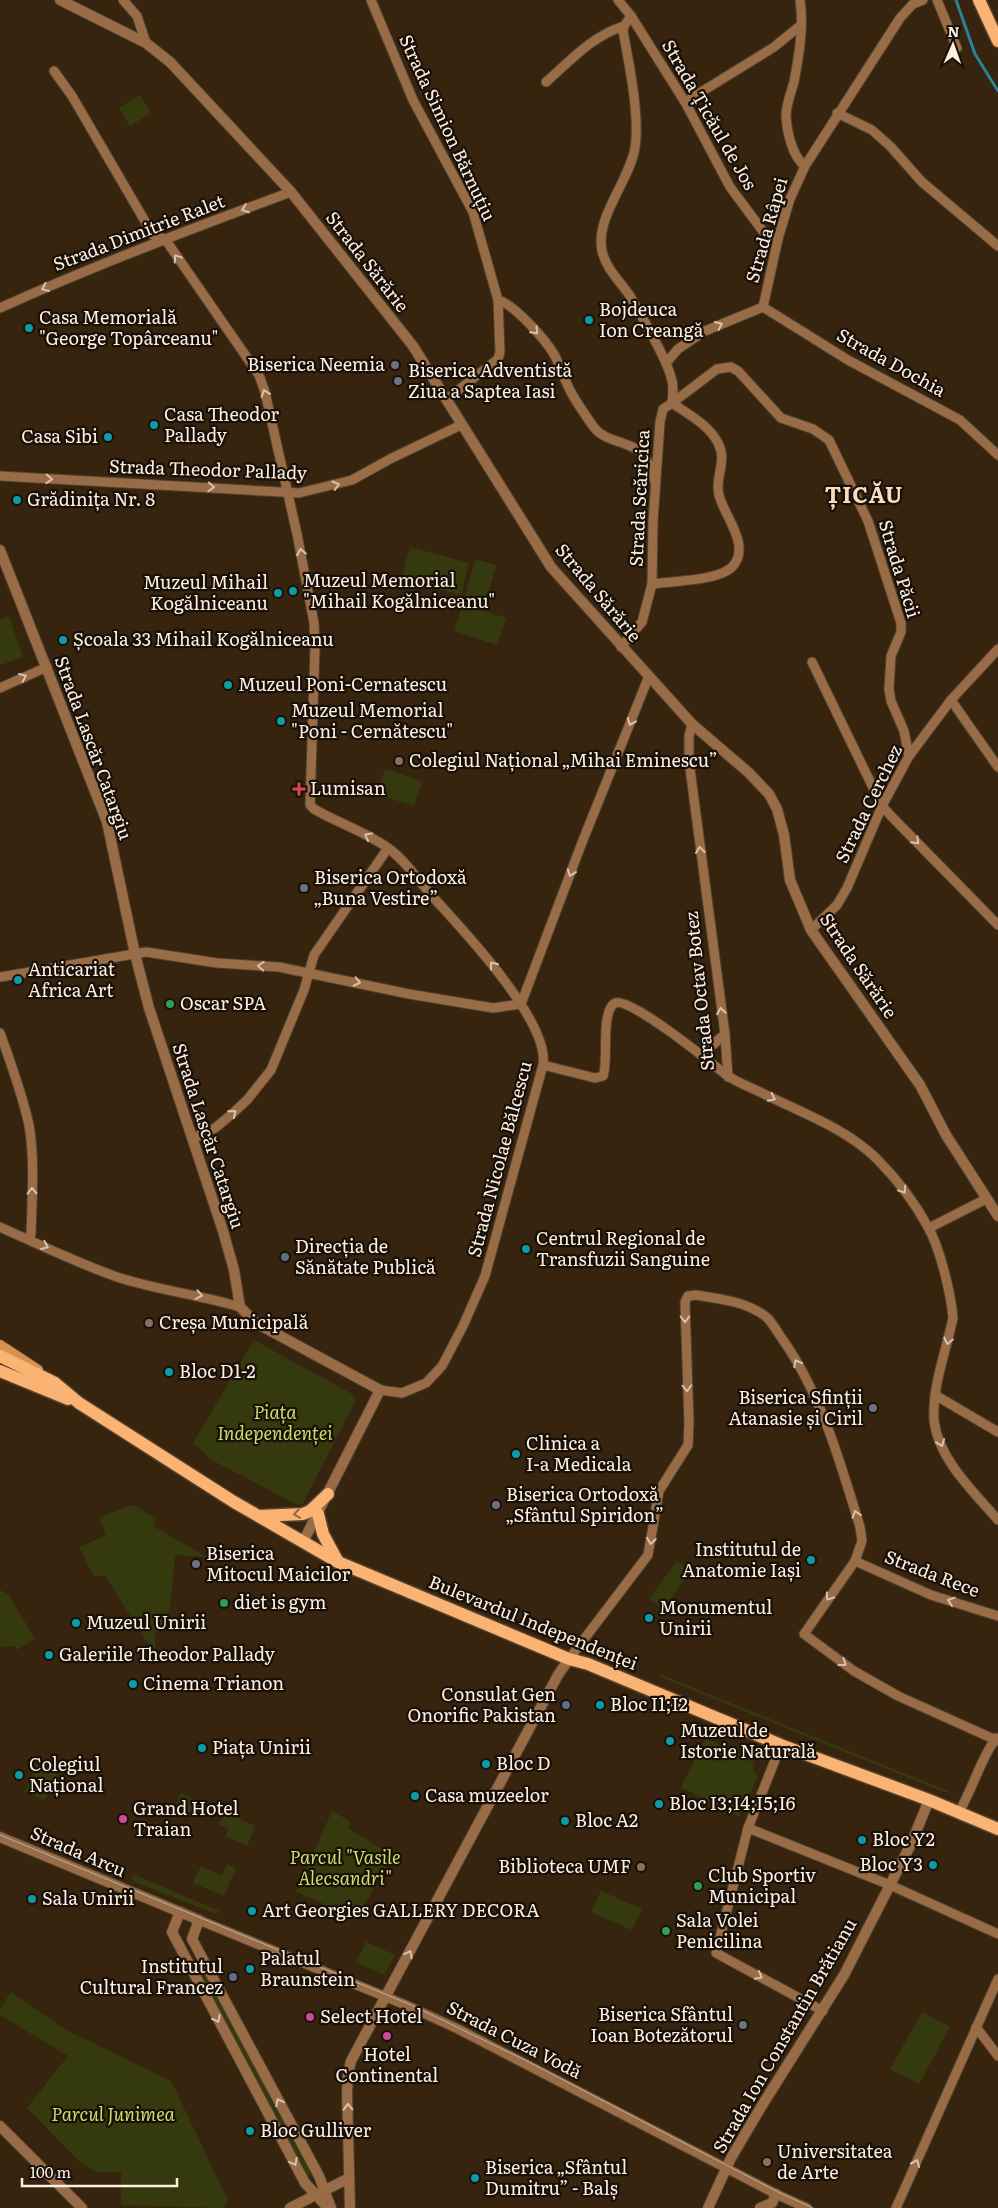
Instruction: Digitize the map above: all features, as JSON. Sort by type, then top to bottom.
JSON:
[{"type":"main road","points":[[979,0],[998,41]]},
{"type":"main road","points":[[0,1344],[19,1356],[52,1387]]},
{"type":"main road","points":[[0,1356],[52,1387]]},
{"type":"main road","points":[[0,1361],[52,1387]]},
{"type":"main road","points":[[0,1370],[52,1387]]},
{"type":"main road","name":"Bulevardul Independenței","points":[[52,1387],[259,1516],[338,1562],[781,1745],[929,1800],[998,1829]]},
{"type":"main road","points":[[259,1516],[303,1514],[310,1511],[328,1494]]},
{"type":"main road","points":[[318,1514],[323,1534],[338,1562]]},
{"type":"street","name":"Strada Sărărie","points":[[60,0],[146,43],[170,62],[291,192],[413,346],[551,567],[692,724],[748,772],[769,794],[777,810],[784,835],[790,880],[811,930],[920,1085],[946,1135],[998,1216]]},
{"type":"street","points":[[123,0],[137,16],[146,43]]},
{"type":"street","name":"Strada Simion Bărnuțiu","points":[[371,0],[413,100],[472,212],[498,300],[500,352],[498,359],[446,399]]},
{"type":"street","name":"Strada Țicăul de Jos","points":[[618,0],[631,16],[686,102],[730,187],[765,234],[778,239]]},
{"type":"street","points":[[800,0],[801,25],[795,74],[786,114],[788,131],[798,160],[805,166]]},
{"type":"street","name":"Strada Râpei","points":[[666,364],[678,349],[705,331],[763,307],[778,239],[790,199],[805,166],[837,113],[900,18],[913,4],[923,0]]},
{"type":"street","points":[[937,0],[957,48]]},
{"type":"street","points":[[631,16],[623,31],[631,75],[635,146],[624,181],[604,220],[602,250],[606,263],[629,296],[666,364],[671,376],[672,403],[706,427],[718,443],[722,453],[722,467],[718,488],[719,496],[737,539],[739,552],[738,559],[733,566],[719,575],[652,584]]},
{"type":"street","points":[[686,102],[774,47],[801,25]]},
{"type":"street","points":[[546,82],[596,38],[608,31],[624,26]]},
{"type":"street","points":[[54,71],[72,96],[153,235],[165,239],[259,375],[271,410],[314,623],[315,657],[310,804],[326,816],[388,848],[314,955],[270,1070],[247,1100],[232,1114],[214,1128],[192,1138]]},
{"type":"street","points":[[837,113],[872,130],[890,146],[922,182],[998,246]]},
{"type":"street","name":"Strada Dimitrie Ralet","points":[[0,308],[58,282],[165,239],[291,192]]},
{"type":"street","points":[[498,300],[517,312],[544,340],[554,354],[572,394],[596,430],[613,440],[634,447],[645,457],[656,484]]},
{"type":"street","name":"Strada Dochia","points":[[763,307],[848,360],[960,420],[998,455]]},
{"type":"street","name":"Strada Păcii","points":[[672,403],[717,369],[731,367],[782,418],[813,429],[829,440],[868,521],[901,623],[901,632],[891,656],[889,689],[891,700],[904,731],[909,756]]},
{"type":"street","name":"Strada Scăricica","points":[[621,647],[642,622],[652,584],[660,422],[663,409],[672,403]]},
{"type":"street","name":"Strada Theodor Pallady","points":[[0,476],[299,493],[352,480],[392,458],[461,425]]},
{"type":"street","name":"Strada Lascăr Catargiu","points":[[0,550],[107,822],[135,954],[149,1008],[230,1254],[240,1307]]},
{"type":"street","name":"Strada Cerchez","points":[[811,930],[837,905],[847,888],[882,806],[909,756],[951,700],[998,649]]},
{"type":"street","points":[[812,662],[882,806],[998,925]]},
{"type":"street","points":[[0,688],[47,667]]},
{"type":"street","points":[[0,977],[146,952],[217,963],[279,967],[409,994],[493,1008],[521,1004],[583,840],[649,676]]},
{"type":"street","points":[[951,700],[998,767]]},
{"type":"street","name":"Strada Octav Botez","points":[[692,724],[689,736],[689,761],[725,1034],[728,1077]]},
{"type":"street","name":"Strada Nicolae Bălcescu","points":[[380,1390],[392,1393],[402,1392],[426,1382],[442,1366],[463,1326],[484,1276],[544,1055],[542,1044],[521,1004],[481,951],[388,848]]},
{"type":"street","name":"Strada Octav Botez","points":[[543,1064],[596,1078],[603,1076],[606,1069],[604,1040],[611,1008],[615,1003],[622,1002],[649,1017],[728,1077]]},
{"type":"street","points":[[0,1033],[16,1078],[28,1126],[32,1198],[32,1234],[29,1239]]},
{"type":"street","points":[[701,1055],[725,1034]]},
{"type":"street","points":[[728,1077],[847,1135],[858,1143],[875,1157],[898,1183],[929,1228],[940,1260],[953,1318],[935,1395],[934,1422],[942,1446],[954,1468],[998,1520]]},
{"type":"street","points":[[929,1228],[986,1200]]},
{"type":"street","points":[[0,1227],[116,1276],[154,1287],[207,1296],[240,1307],[256,1322],[380,1390],[303,1542]]},
{"type":"street","points":[[350,2208],[348,2075],[351,2061],[558,1675],[648,1554],[659,1491],[688,1445],[689,1423],[684,1302],[688,1296],[696,1295],[739,1303],[752,1308],[768,1318],[791,1351],[824,1417],[860,1527],[862,1541],[855,1561],[804,1634],[854,1671],[898,1696],[997,1739],[959,1812]]},
{"type":"street","points":[[935,1395],[998,1432]]},
{"type":"street","name":"Strada Rece","points":[[855,1561],[931,1594],[998,1616]]},
{"type":"street","points":[[781,1745],[748,1828],[716,1953],[823,2011]]},
{"type":"street","name":"Strada Ion Constantin Brătianu","points":[[708,2208],[727,2168],[761,2107],[844,1975],[911,1844],[929,1800]]},
{"type":"street","points":[[748,1828],[890,1885],[998,1934]]},
{"type":"street","name":"Strada Arcu","points":[[0,1837],[199,1920]]},
{"type":"street","points":[[180,1912],[172,1932],[305,2183],[329,2208]]},
{"type":"street","points":[[199,1920],[192,1939],[325,2190],[329,2208]]},
{"type":"street","name":"Strada Cuza Vodă","points":[[199,1920],[387,1997],[458,2029],[776,2194],[807,2208]]},
{"type":"street","points":[[896,2208],[998,1979]]},
{"type":"street","points":[[976,2027],[998,2056]]},
{"type":"street","points":[[0,2126],[82,2208]]},
{"type":"street","points":[[290,2208],[349,2178]]},
{"type":"street","points":[[760,2208],[772,2203],[776,2194]]},
{"type":"green space","points":[[140,95],[151,113],[130,126],[119,108]]},
{"type":"green space","points":[[410,547],[469,563],[461,595],[401,580]]},
{"type":"green space","points":[[475,559],[496,565],[485,605],[464,600]]},
{"type":"green space","points":[[463,604],[506,618],[497,645],[454,631]]},
{"type":"green space","points":[[9,616],[23,657],[0,665],[0,619]]},
{"type":"green space","points":[[385,769],[422,781],[414,806],[376,794]]},
{"type":"green space","name":"Piața Independenței","points":[[254,1340],[352,1394],[355,1401],[303,1504],[298,1505],[212,1460],[193,1443]]},
{"type":"green space","points":[[134,1505],[157,1519],[153,1526],[207,1557],[175,1555],[170,1608],[168,1617],[155,1634],[155,1651],[146,1641],[105,1575],[94,1577],[79,1547],[106,1535],[99,1518]]},
{"type":"green space","points":[[677,1561],[691,1571],[663,1609],[649,1599]]},
{"type":"green space","points":[[0,1590],[9,1595],[35,1639],[16,1650],[14,1646],[0,1647]]},
{"type":"green space","points":[[659,1674],[950,1792],[944,1792],[658,1676]]},
{"type":"green space","points":[[706,1738],[754,1762],[753,1770],[758,1777],[739,1817],[681,1787]]},
{"type":"green space","points":[[41,1758],[59,1776],[44,1800],[25,1792]]},
{"type":"green space","points":[[181,1793],[202,1802],[194,1818],[174,1809]]},
{"type":"green space","name":"Parcul \"Vasile Alecsandri\"","points":[[332,1811],[351,1822],[348,1828],[392,1855],[357,1918],[296,1892]]},
{"type":"green space","points":[[224,1812],[255,1826],[247,1846],[225,1836],[229,1829],[219,1824]]},
{"type":"green space","points":[[227,1864],[236,1868],[224,1896],[193,1883],[201,1866],[222,1876]]},
{"type":"green space","points":[[133,1874],[219,1911],[216,1914],[134,1882]]},
{"type":"green space","points":[[601,1891],[642,1909],[632,1930],[591,1912]]},
{"type":"green space","points":[[366,1942],[395,1955],[384,1975],[356,1962]]},
{"type":"green space","points":[[200,1966],[311,2174],[308,2177],[196,1967]]},
{"type":"green space","name":"Parcul Junimea","points":[[11,1992],[66,2030],[171,2081],[228,2200],[223,2208],[121,2205],[121,2172],[97,2172],[82,2164],[27,2108],[68,2056],[0,2015],[0,2009]]},
{"type":"green space","points":[[922,2012],[950,2027],[919,2084],[890,2069]]},
{"type":"waterway","points":[[956,0],[975,54],[998,91]]},
{"type":"tram line","points":[[0,1835],[409,2004],[527,2061],[778,2192],[813,2208]]},
{"type":"place","name":"Bojdeuca Ion Creangă","points":[[589,320]]},
{"type":"place","name":"Casa Memorială \"George Topârceanu\"","points":[[29,328]]},
{"type":"place","name":"Biserica Neemia","points":[[395,365]]},
{"type":"place","name":"Biserica Adventistă Ziua a Saptea Iasi","points":[[398,381]]},
{"type":"place","name":"Casa Theodor Pallady","points":[[154,425]]},
{"type":"place","name":"Casa Sibi","points":[[108,437]]},
{"type":"place","name":"Grădinița Nr. 8","points":[[17,500]]},
{"type":"place","name":"Muzeul Memorial \"Mihail Kogălniceanu\"","points":[[293,591]]},
{"type":"place","name":"Muzeul Mihail Kogălniceanu","points":[[278,593]]},
{"type":"place","name":"Școala 33 Mihail Kogălniceanu","points":[[63,640]]},
{"type":"place","name":"Muzeul Poni-Cernatescu","points":[[228,685]]},
{"type":"place","name":"Muzeul Memorial \"Poni - Cernătescu\"","points":[[281,721]]},
{"type":"place","name":"Colegiul Național „Mihai Eminescu”","points":[[399,761]]},
{"type":"place","name":"Lumisan","points":[[299,789]]},
{"type":"place","name":"Biserica Ortodoxă „Buna Vestire”","points":[[304,888]]},
{"type":"place","name":"Anticariat Africa Art","points":[[18,980]]},
{"type":"place","name":"Oscar SPA","points":[[170,1004]]},
{"type":"place","name":"Centrul Regional de Transfuzii Sanguine","points":[[526,1249]]},
{"type":"place","name":"Direcția de Sănătate Publică","points":[[285,1257]]},
{"type":"place","name":"Creșa Municipală","points":[[149,1323]]},
{"type":"place","name":"Bloc D1-2","points":[[169,1372]]},
{"type":"place","name":"Biserica Sfinții Atanasie și Ciril","points":[[873,1408]]},
{"type":"place","name":"Clinica a I-a Medicala","points":[[516,1454]]},
{"type":"place","name":"Biserica Ortodoxă „Sfântul Spiridon”","points":[[496,1505]]},
{"type":"place","name":"Institutul de Anatomie Iași","points":[[811,1560]]},
{"type":"place","name":"Biserica Mitocul Maicilor","points":[[196,1564]]},
{"type":"place","name":"diet is gym","points":[[224,1603]]},
{"type":"place","name":"Monumentul Unirii","points":[[649,1618]]},
{"type":"place","name":"Muzeul Unirii","points":[[76,1623]]},
{"type":"place","name":"Galeriile Theodor Pallady","points":[[49,1655]]},
{"type":"place","name":"Cinema Trianon","points":[[133,1684]]},
{"type":"place","name":"Consulat Gen Onorific Pakistan","points":[[566,1705]]},
{"type":"place","name":"Bloc I1;I2","points":[[600,1705]]},
{"type":"place","name":"Muzeul de Istorie Naturală","points":[[670,1741]]},
{"type":"place","name":"Piața Unirii","points":[[202,1748]]},
{"type":"place","name":"Bloc D","points":[[486,1764]]},
{"type":"place","name":"Colegiul Național","points":[[19,1775]]},
{"type":"place","name":"Casa muzeelor","points":[[415,1796]]},
{"type":"place","name":"Bloc I3;I4;I5;I6","points":[[659,1804]]},
{"type":"place","name":"Grand Hotel Traian","points":[[123,1819]]},
{"type":"place","name":"Bloc A2","points":[[565,1821]]},
{"type":"place","name":"Bloc Y2","points":[[862,1840]]},
{"type":"place","name":"Bloc Y3","points":[[933,1865]]},
{"type":"place","name":"Biblioteca UMF","points":[[641,1867]]},
{"type":"place","name":"Club Sportiv Municipal","points":[[698,1886]]},
{"type":"place","name":"Sala Unirii","points":[[32,1899]]},
{"type":"place","name":"Art Georgies GALLERY DECORA","points":[[252,1911]]},
{"type":"place","name":"Sala Volei Penicilina","points":[[666,1931]]},
{"type":"place","name":"Palatul Braunstein","points":[[250,1969]]},
{"type":"place","name":"Institutul Cultural Francez","points":[[233,1977]]},
{"type":"place","name":"Select Hotel","points":[[310,2017]]},
{"type":"place","name":"Biserica Sfântul Ioan Botezătorul","points":[[743,2025]]},
{"type":"place","name":"Hotel Continental","points":[[387,2036]]},
{"type":"place","name":"Bloc Gulliver","points":[[250,2131]]},
{"type":"place","name":"Universitatea de Arte","points":[[767,2162]]},
{"type":"place","name":"Biserica „Sfântul Dumitru” - Balș","points":[[475,2178]]},
{"type":"district","name":"ȚICĂU","points":[[864,495]]}]
